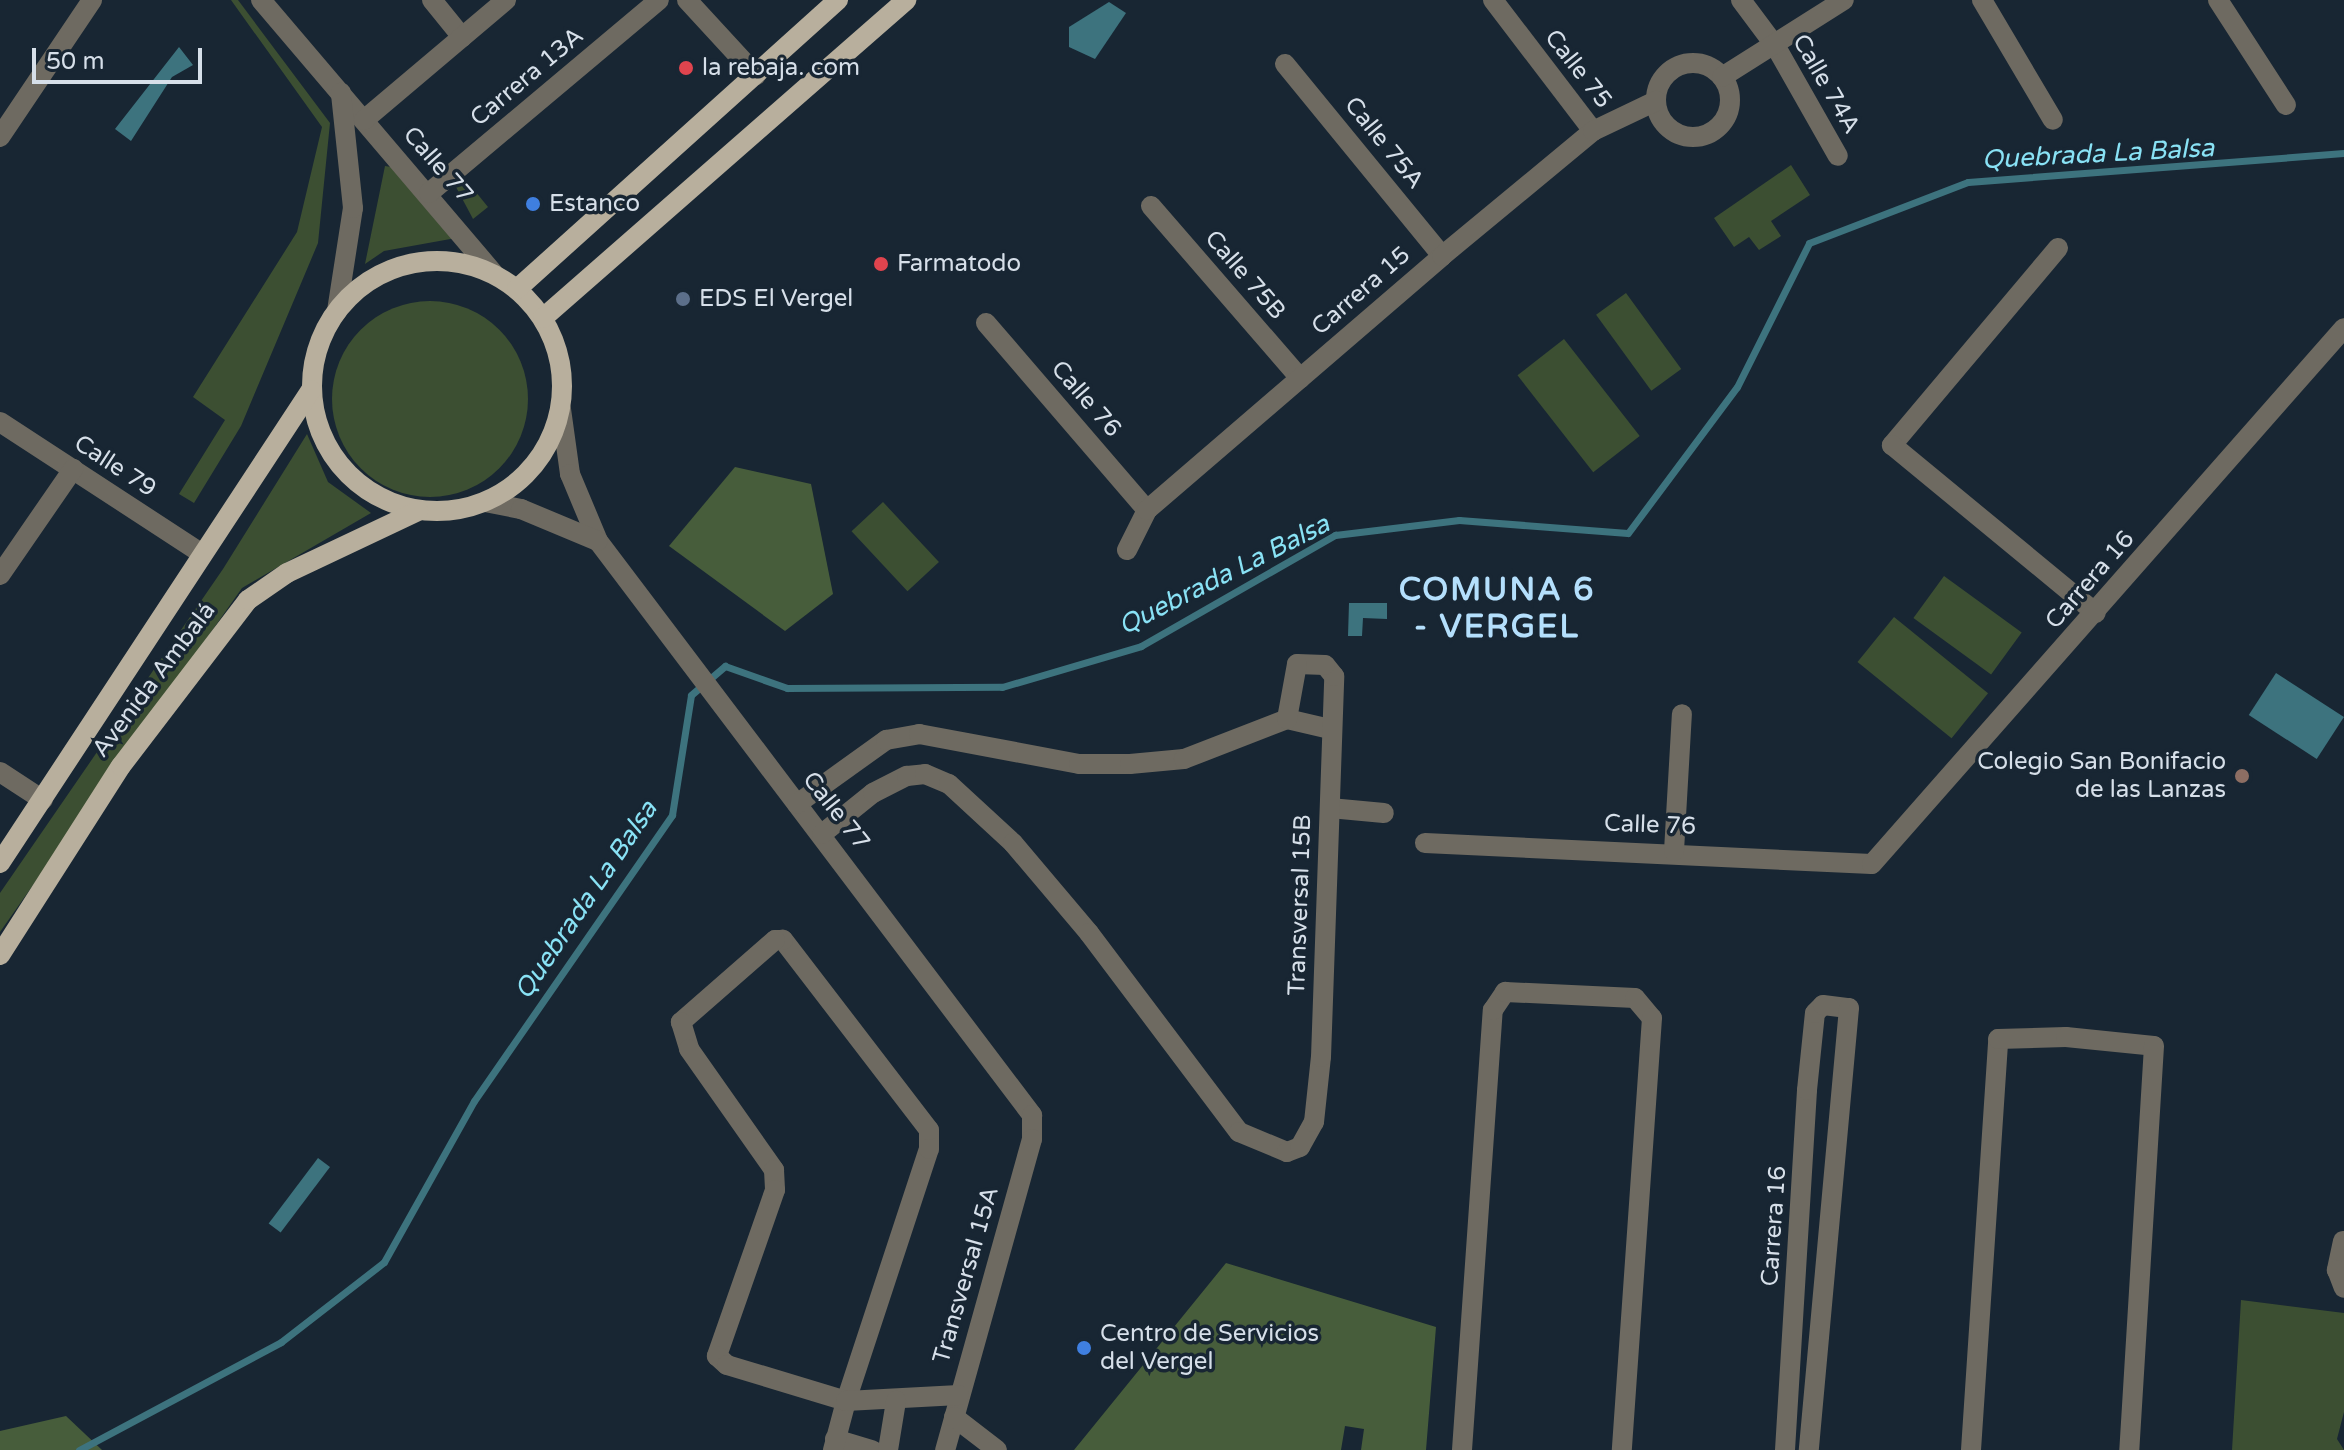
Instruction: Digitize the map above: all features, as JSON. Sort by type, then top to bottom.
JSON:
[{"type":"main road","points":[[517,289],[838,0]]},
{"type":"main road","points":[[543,318],[906,0]]},
{"type":"main road","points":[[460,262],[493,273],[517,289],[543,318],[557,347],[561,409],[546,448],[529,470],[485,502],[452,511],[418,511],[355,482],[332,456],[317,425],[311,390],[317,349],[337,311],[361,287],[403,267],[460,262]]},
{"type":"main road","name":"Avenida Ambalá","points":[[0,863],[311,390]]},
{"type":"main road","name":"Avenida Ambalá","points":[[0,955],[121,766],[248,600],[287,573],[418,511]]},
{"type":"street","name":"Calle 77","points":[[261,0],[429,193],[493,273]]},
{"type":"street","points":[[432,0],[462,37]]},
{"type":"street","points":[[364,120],[506,0]]},
{"type":"street","name":"Carrera 13A","points":[[429,193],[659,0]]},
{"type":"street","points":[[687,0],[756,75]]},
{"type":"street","name":"Calle 75","points":[[1493,0],[1593,131]]},
{"type":"street","name":"Calle 74A","points":[[1741,0],[1776,47],[1838,156]]},
{"type":"street","points":[[1722,77],[1776,47],[1844,0]]},
{"type":"street","points":[[1982,0],[2053,120]]},
{"type":"street","points":[[2218,0],[2286,105]]},
{"type":"street","points":[[0,137],[81,3]]},
{"type":"street","name":"Calle 75A","points":[[1285,64],[1442,256]]},
{"type":"street","points":[[1704,64],[1722,77],[1727,113],[1711,132],[1674,132],[1656,101],[1662,79],[1680,65],[1704,64]]},
{"type":"street","points":[[337,311],[353,208],[341,93]]},
{"type":"street","name":"Carrera 15","points":[[1127,550],[1147,510],[1442,256],[1593,131],[1656,101]]},
{"type":"street","name":"Calle 75B","points":[[1151,206],[1300,378]]},
{"type":"street","points":[[2058,248],[1892,445],[2096,613]]},
{"type":"street","name":"Calle 76","points":[[986,323],[1147,510]]},
{"type":"street","name":"Carrera 16","points":[[1872,864],[2344,328]]},
{"type":"street","name":"Calle 77","points":[[561,409],[570,474],[598,541],[696,675],[822,834],[1032,1115]]},
{"type":"street","name":"Calle 79","points":[[0,422],[201,553]]},
{"type":"street","points":[[0,575],[73,469]]},
{"type":"street","points":[[485,502],[521,509],[598,541]]},
{"type":"street","name":"Transversal 15B","points":[[822,834],[873,793],[907,776],[925,774],[949,784],[1013,843],[1089,933],[1239,1132],[1287,1152],[1308,1135],[1321,1057],[1334,676],[1314,661],[1297,664],[1287,719]]},
{"type":"street","points":[[1674,851],[1682,714]]},
{"type":"street","points":[[797,804],[851,761],[897,738],[919,734],[1079,764],[1130,764],[1184,759],[1287,719],[1330,729]]},
{"type":"street","points":[[0,772],[43,800]]},
{"type":"street","points":[[1330,808],[1384,813]]},
{"type":"street","name":"Calle 76","points":[[1425,843],[1674,851],[1872,864]]},
{"type":"street","points":[[872,1450],[834,1444],[846,1401],[929,1149],[929,1130],[780,938],[681,1022],[689,1049],[774,1170],[775,1190],[717,1356],[727,1365],[846,1401],[896,1401],[959,1395]]},
{"type":"street","points":[[1462,1450],[1493,1010],[1505,992],[1635,998],[1652,1018],[1622,1450]]},
{"type":"street","name":"Carrera 16","points":[[1785,1450],[1818,1007],[1849,1008],[1821,1302]]},
{"type":"street","points":[[1971,1450],[1998,1039],[2066,1037],[2154,1046],[2129,1450]]},
{"type":"street","name":"Transversal 15A","points":[[945,1450],[1032,1139],[1032,1115]]},
{"type":"street","points":[[2343,1241],[2337,1270],[2344,1288]]},
{"type":"street","points":[[1795,1302],[1821,1302],[1809,1450]]},
{"type":"street","points":[[888,1450],[896,1401]]},
{"type":"street","points":[[954,1417],[997,1450]]},
{"type":"green space","points":[[231,0],[238,0],[330,123],[318,243],[241,426],[194,503],[179,494],[225,420],[193,397],[297,232],[322,127]]},
{"type":"green space","points":[[1791,165],[1810,195],[1771,221],[1781,236],[1759,250],[1749,237],[1734,247],[1714,218]]},
{"type":"green space","points":[[385,166],[391,167],[456,238],[384,251],[365,264]]},
{"type":"green space","points":[[462,175],[488,207],[473,219],[456,187]]},
{"type":"green space","points":[[1626,293],[1681,369],[1651,391],[1596,315]]},
{"type":"green space","points":[[430,301],[468,308],[499,330],[521,361],[528,399],[521,437],[499,468],[468,490],[430,497],[392,490],[361,468],[339,437],[332,399],[339,361],[361,330],[392,308]]},
{"type":"green space","points":[[1564,339],[1640,436],[1593,472],[1518,375]]},
{"type":"green space","points":[[307,434],[328,482],[371,513],[242,588],[0,932],[0,893],[223,569]]},
{"type":"green space","points":[[735,467],[811,484],[833,594],[785,631],[669,546]]},
{"type":"green space","points":[[883,502],[939,562],[907,591],[852,531]]},
{"type":"green space","points":[[1944,576],[2022,632],[1991,674],[1913,618]]},
{"type":"green space","points":[[1894,617],[1988,693],[1952,738],[1857,662]]},
{"type":"green space","points":[[1226,1263],[1436,1327],[1426,1450],[1361,1450],[1364,1429],[1345,1426],[1341,1450],[1074,1450]]},
{"type":"green space","points":[[2241,1300],[2344,1313],[2344,1412],[2337,1439],[2344,1450],[2232,1450]]},
{"type":"green space","points":[[66,1416],[102,1450],[0,1450],[0,1431]]},
{"type":"water","points":[[1109,2],[1126,13],[1095,59],[1069,47],[1069,27]]},
{"type":"water","points":[[179,47],[193,65],[172,77],[131,141],[115,129]]},
{"type":"water","points":[[1349,603],[1387,603],[1387,619],[1363,618],[1362,636],[1348,636]]},
{"type":"water","points":[[2276,673],[2344,717],[2317,759],[2249,715]]},
{"type":"water","points":[[318,1158],[330,1167],[281,1233],[269,1223]]},
{"type":"waterway","name":"Quebrada La Balsa","points":[[79,1450],[281,1342],[384,1262],[474,1101],[672,815],[691,695],[725,666],[787,688],[1002,687],[1141,646],[1335,535],[1459,520],[1628,533],[1737,387],[1809,243],[1968,182],[2344,153]]},
{"type":"place","name":"la rebaja. com","points":[[686,68]]},
{"type":"place","name":"Estanco","points":[[533,204]]},
{"type":"place","name":"Farmatodo","points":[[881,264]]},
{"type":"place","name":"EDS El Vergel","points":[[683,299]]},
{"type":"place","name":"Colegio San Bonifacio de las Lanzas","points":[[2242,776]]},
{"type":"place","name":"Centro de Servicios del Vergel","points":[[1084,1348]]},
{"type":"district","name":"COMUNA 6 - VERGEL","points":[[1497,610]]}]
